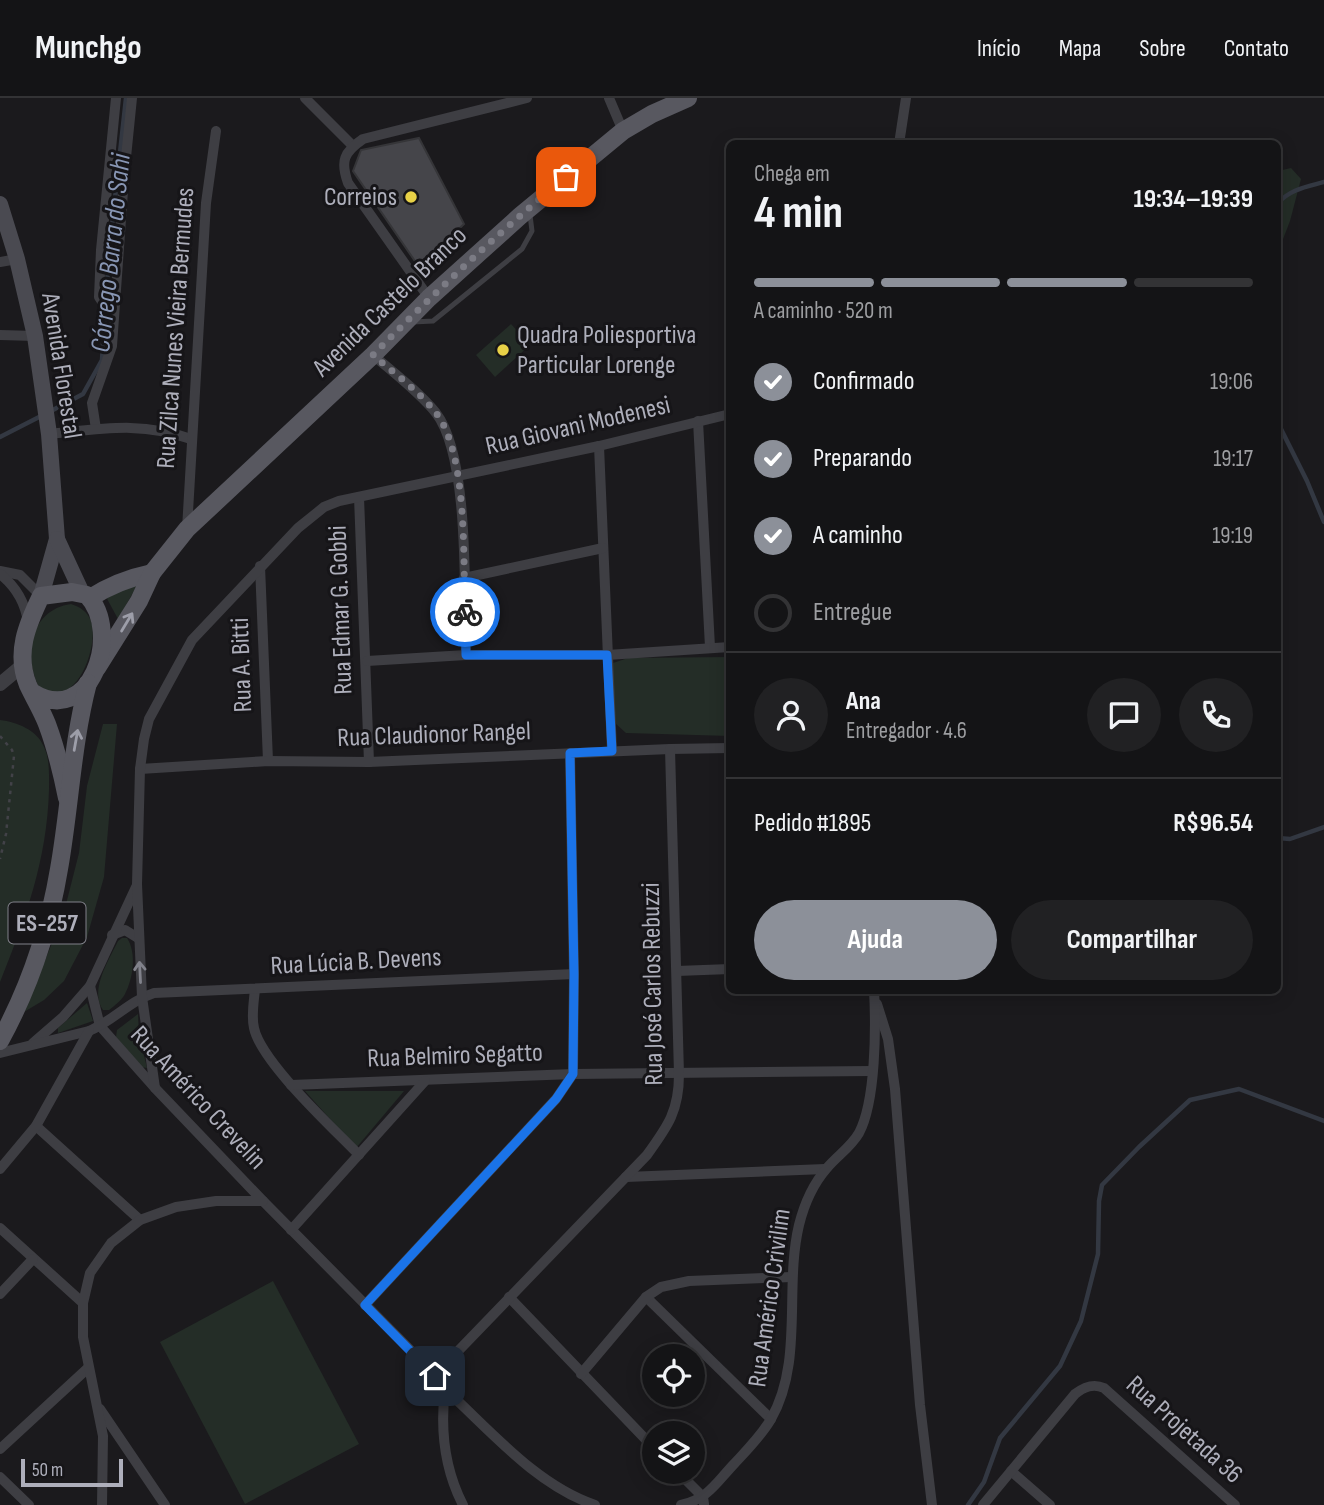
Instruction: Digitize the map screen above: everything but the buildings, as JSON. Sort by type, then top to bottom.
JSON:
[{"type":"main road","name":"Avenida Castelo Branco","points":[[0,1041],[14,1016],[49,916],[60,868],[79,718],[93,675],[132,613],[152,573],[187,529],[529,208],[623,131],[688,98]]},
{"type":"main road","name":"Avenida Florestal","points":[[0,204],[17,259],[35,337],[49,433],[57,539],[41,596]]},
{"type":"main road","name":"Avenida Florestal","points":[[57,539],[86,596]]},
{"type":"main road","points":[[28,624],[41,596],[72,592],[86,596],[127,578],[152,573]]},
{"type":"main road","name":"ES-257","points":[[86,596],[97,613],[102,636],[93,675]]},
{"type":"main road","name":"ES-257","points":[[28,624],[22,649],[23,665],[47,725],[68,798]]},
{"type":"main road","points":[[32,692],[46,699],[62,699],[79,693],[93,675]]},
{"type":"street","points":[[114,304],[103,303],[99,297],[116,98]]},
{"type":"street","points":[[96,429],[92,403],[112,346],[132,98]]},
{"type":"street","points":[[305,98],[353,146]]},
{"type":"street","points":[[429,299],[348,183],[343,169],[344,158],[353,146],[363,139],[527,98]]},
{"type":"street","points":[[609,98],[623,131]]},
{"type":"street","points":[[900,140],[906,98]]},
{"type":"street","name":"Rua Zilca Nunes Vieira Bermudes","points":[[187,529],[206,203],[216,131]]},
{"type":"street","points":[[0,262],[17,259]]},
{"type":"street","points":[[0,335],[35,337]]},
{"type":"street","points":[[373,355],[437,415],[446,434],[459,477],[466,655]]},
{"type":"street","name":"Rua Giovani Modenesi","points":[[31,1044],[62,1017],[90,986],[137,884],[140,769],[149,719],[192,640],[298,528],[324,507],[339,501],[599,446],[726,415]]},
{"type":"street","points":[[698,421],[710,647]]},
{"type":"street","points":[[49,433],[147,427],[191,439]]},
{"type":"street","points":[[599,446],[612,751]]},
{"type":"street","name":"Rua Edmar G. Gobbi","points":[[359,497],[369,762]]},
{"type":"street","points":[[464,578],[603,548]]},
{"type":"street","name":"Rua A. Bitti","points":[[260,566],[268,761]]},
{"type":"street","points":[[0,573],[20,575],[41,596]]},
{"type":"street","points":[[0,573],[21,598],[28,624]]},
{"type":"street","points":[[367,661],[466,655],[607,655],[726,647]]},
{"type":"street","points":[[0,684],[23,665]]},
{"type":"street","name":"Rua Claudionor Rangel","points":[[140,769],[268,761],[369,762],[726,748]]},
{"type":"street","name":"Rua José Carlos Rebuzzi","points":[[435,1376],[647,1155],[675,1113],[679,1074],[670,749]]},
{"type":"street","points":[[365,1305],[556,1099],[573,1074],[570,753]]},
{"type":"street","points":[[137,884],[142,997],[155,1088]]},
{"type":"street","points":[[112,935],[125,930],[138,938]]},
{"type":"street","points":[[677,971],[726,969]]},
{"type":"street","name":"Rua Lúcia B. Devens","points":[[142,997],[154,993],[574,974]]},
{"type":"street","points":[[90,986],[100,1026]]},
{"type":"street","points":[[255,989],[254,1028],[262,1047],[291,1085],[359,1155]]},
{"type":"street","points":[[874,994],[888,1039],[895,1089],[919,1391],[932,1505]]},
{"type":"street","name":"Rua Américo Crivilim","points":[[681,1505],[704,1501],[771,1419],[785,1385],[790,1354],[791,1276],[799,1225],[810,1194],[825,1169],[850,1145],[866,1114],[872,1071],[874,994]]},
{"type":"street","points":[[0,1053],[89,1031],[142,997]]},
{"type":"street","name":"Rua Américo Crevelin","points":[[100,1026],[263,1201]]},
{"type":"street","points":[[0,1169],[36,1126],[89,1031]]},
{"type":"street","name":"Rua Belmiro Segatto","points":[[291,1085],[573,1074],[872,1071]]},
{"type":"street","points":[[291,1230],[425,1081]]},
{"type":"street","points":[[36,1126],[139,1220]]},
{"type":"street","points":[[626,1177],[825,1169]]},
{"type":"street","points":[[102,1505],[103,1436],[83,1337],[83,1303],[90,1273],[111,1243],[139,1220],[176,1207],[216,1201],[263,1201],[445,1389],[534,1471],[596,1505]]},
{"type":"street","points":[[0,1228],[83,1303]]},
{"type":"street","points":[[0,1294],[33,1259]]},
{"type":"street","points":[[581,1374],[646,1297],[661,1287],[689,1281],[791,1276]]},
{"type":"street","points":[[509,1297],[642,1436]]},
{"type":"street","points":[[646,1297],[771,1419]]},
{"type":"street","points":[[0,1449],[88,1368]]},
{"type":"street","name":"Rua Projetada 36","points":[[1011,1471],[1074,1394],[1089,1386],[1104,1388],[1231,1504]]},
{"type":"street","points":[[445,1389],[443,1441],[452,1484],[463,1505]]},
{"type":"street","points":[[98,1405],[165,1505]]},
{"type":"street","points":[[984,1505],[1011,1471],[1050,1505]]},
{"type":"street","points":[[0,1477],[29,1505]]},
{"type":"street","points":[[689,1484],[704,1501]]},
{"type":"lane","points":[[406,322],[433,321],[522,249],[532,231],[529,208]]},
{"type":"path","points":[[0,736],[12,750],[14,757],[6,834],[0,859]]},
{"type":"shaded area","points":[[1291,168],[1301,179],[1281,244],[1281,170]]},
{"type":"shaded area","name":"Quadra Poliesportiva Particular Lorenge","points":[[511,324],[530,345],[495,377],[476,355]]},
{"type":"shaded area","points":[[138,584],[118,619],[105,595]]},
{"type":"shaded area","points":[[71,604],[83,610],[91,621],[91,650],[83,672],[70,688],[62,692],[41,690],[32,664],[33,637],[46,615]]},
{"type":"shaded area","points":[[726,657],[726,736],[626,733],[615,723],[613,663],[628,658]]},
{"type":"shaded area","points":[[0,720],[20,725],[37,736],[46,752],[49,779],[44,840],[34,888],[0,982]]},
{"type":"shaded area","points":[[103,724],[117,724],[104,877],[87,937],[64,981],[44,1000],[24,1012],[63,916],[79,853],[87,786]]},
{"type":"shaded area","points":[[127,938],[132,951],[130,981],[120,1001],[109,1010],[103,1010],[99,1002],[99,984],[118,941]]},
{"type":"shaded area","points":[[87,1003],[93,1021],[58,1033],[58,1028]]},
{"type":"shaded area","points":[[138,1014],[139,1034],[147,1068],[141,1067],[116,1037],[117,1030]]},
{"type":"shaded area","points":[[305,1091],[404,1091],[356,1148]]},
{"type":"shaded area","points":[[273,1281],[359,1444],[245,1504],[160,1342]]},
{"type":"waterway","name":"Córrego Barra do Sahi","points":[[51,411],[83,394],[102,360],[109,253],[126,98]]},
{"type":"waterway","points":[[1281,200],[1305,187],[1324,182]]},
{"type":"waterway","name":"Córrego Barra do Sahi","points":[[0,437],[43,415]]},
{"type":"waterway","points":[[1281,429],[1324,522]]},
{"type":"waterway","points":[[1281,838],[1290,839],[1324,827]]},
{"type":"waterway","points":[[968,1505],[984,1482],[1000,1438],[1060,1366],[1081,1321],[1098,1254],[1102,1185],[1190,1100],[1239,1089],[1324,1121]]},
{"type":"way so far","points":[[465,612],[459,477],[446,434],[437,415],[425,402],[373,355],[429,299],[566,177]]},
{"type":"place","name":"Correios","points":[[411,197]]},
{"type":"place","name":"Quadra Poliesportiva Particular Lorenge","points":[[503,350]]},
{"type":"route","points":[[435,1376],[365,1305],[556,1099],[573,1074],[570,753],[612,751],[607,655],[466,655],[465,612]]}]
